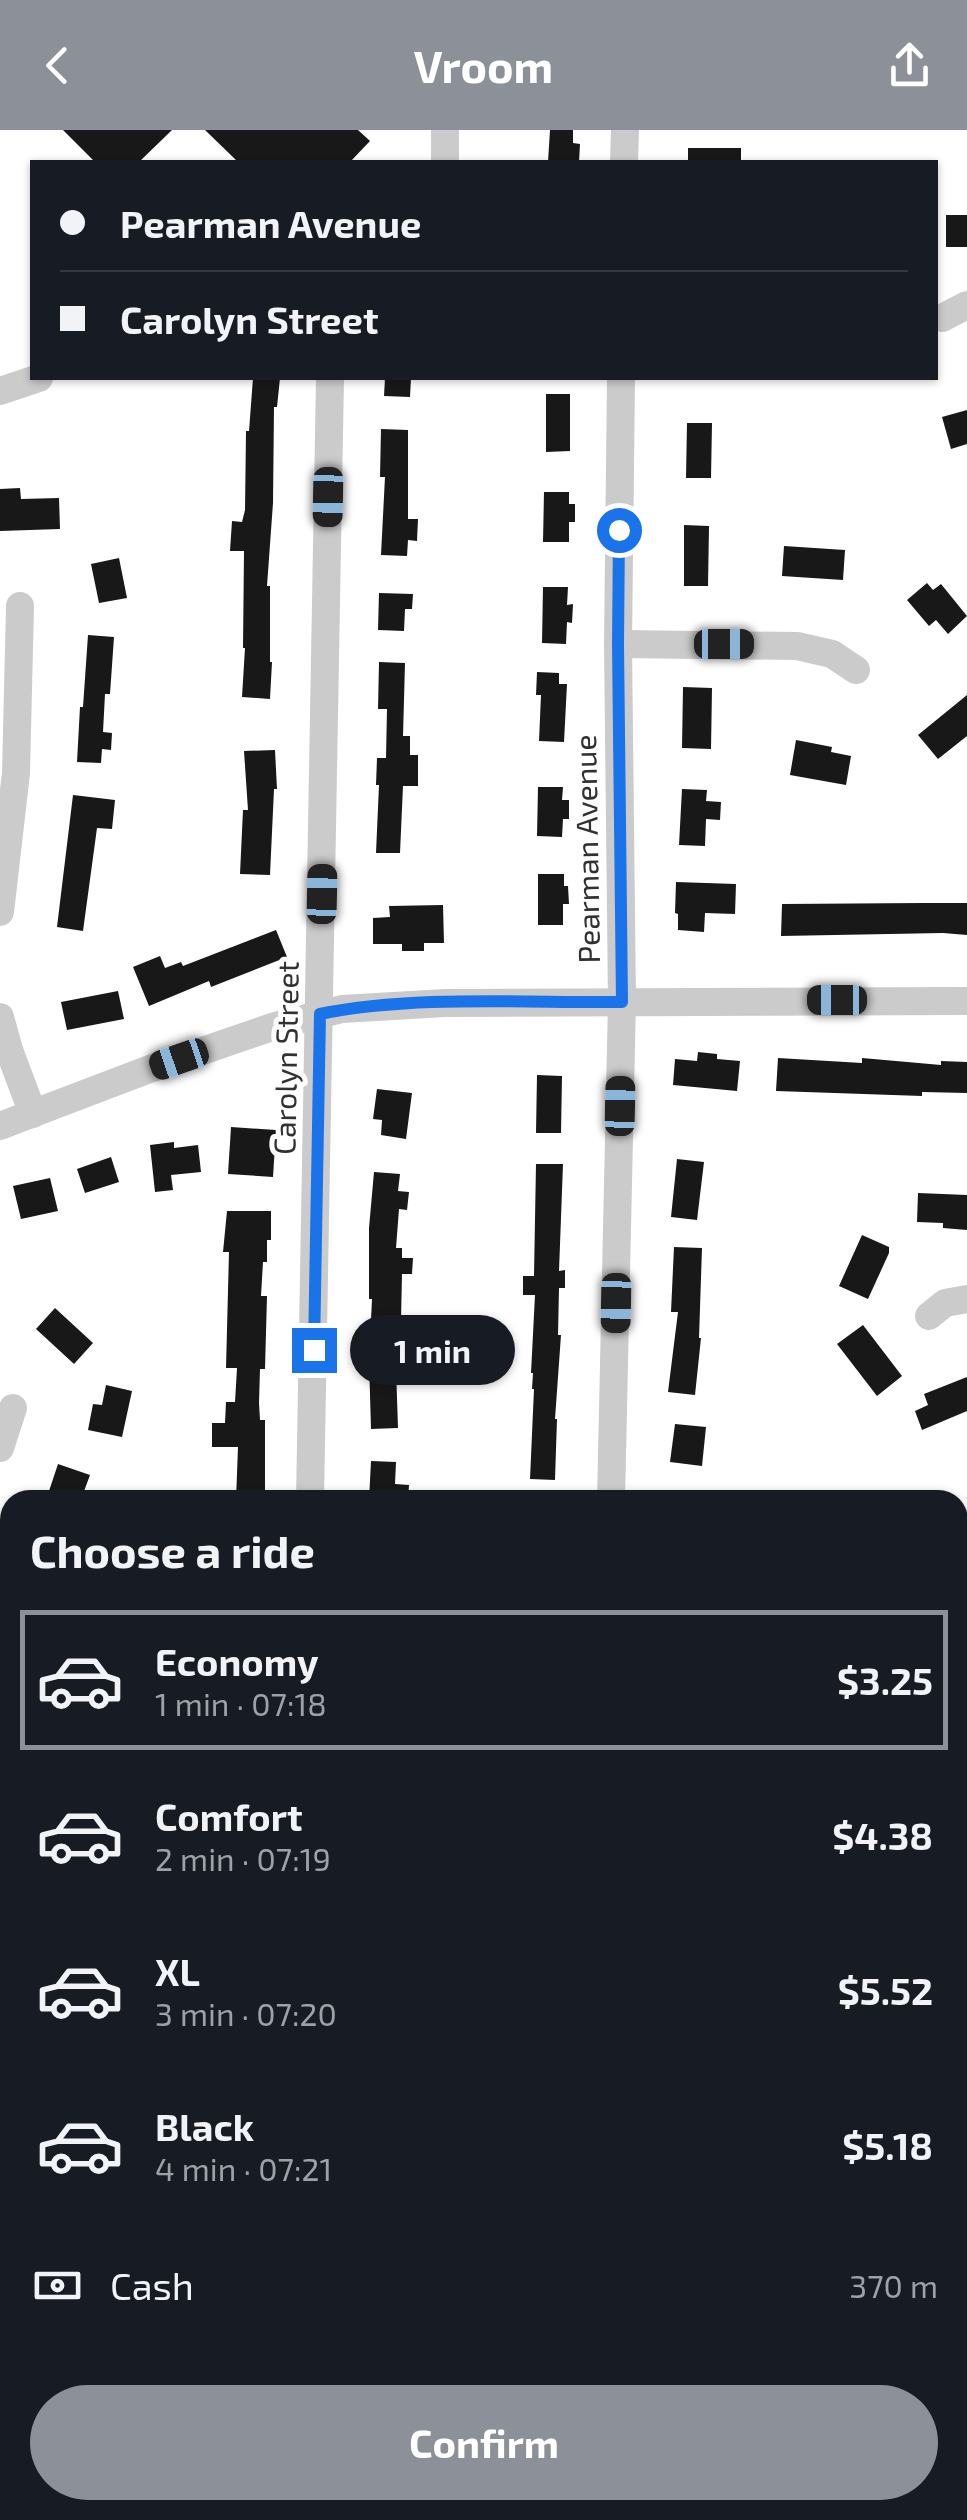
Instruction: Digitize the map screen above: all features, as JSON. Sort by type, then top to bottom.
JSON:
[{"type":"street","points":[[445,130],[445,160]]},
{"type":"street","points":[[624,160],[625,130]]},
{"type":"street","points":[[0,391],[33,380]]},
{"type":"street","name":"Carolyn Street","points":[[310,1490],[330,380]]},
{"type":"street","name":"Pearman Avenue","points":[[611,1490],[622,1002],[618,644],[621,380]]},
{"type":"street","points":[[0,912],[16,773],[20,606]]},
{"type":"street","points":[[618,644],[797,646],[832,654],[856,670]]},
{"type":"street","points":[[0,1126],[275,1026],[320,1014],[376,1006],[967,1001]]},
{"type":"street","points":[[0,1017],[33,1114]]},
{"type":"street","points":[[930,1316],[945,1304],[967,1299]]},
{"type":"street","points":[[0,1448],[12,1408]]},
{"type":"building","points":[[63,130],[172,130],[141,160],[93,160]]},
{"type":"building","points":[[205,130],[358,130],[370,141],[352,160],[236,160]]},
{"type":"building","points":[[550,130],[573,130],[573,143],[580,144],[579,160],[548,160]]},
{"type":"building","points":[[688,148],[741,148],[741,160],[688,160]]},
{"type":"building","points":[[946,215],[967,215],[967,247],[946,247]]},
{"type":"building","points":[[253,380],[280,380],[274,407],[267,586],[270,699],[242,697],[244,551],[230,551],[232,521],[242,522],[245,510]]},
{"type":"building","points":[[385,380],[411,380],[410,397],[384,396]]},
{"type":"building","points":[[546,394],[570,394],[570,451],[546,452]]},
{"type":"building","points":[[967,410],[967,444],[951,449],[942,417]]},
{"type":"building","points":[[687,423],[712,423],[711,478],[686,478]]},
{"type":"building","points":[[381,429],[408,430],[408,519],[418,519],[417,541],[408,540],[407,556],[381,555],[385,477],[380,477]]},
{"type":"building","points":[[20,488],[21,499],[59,498],[60,529],[0,531],[0,489]]},
{"type":"building","points":[[544,492],[569,492],[569,504],[575,504],[575,522],[569,522],[569,542],[543,542]]},
{"type":"building","points":[[684,525],[709,526],[708,586],[684,586]]},
{"type":"building","points":[[784,546],[845,550],[843,580],[782,576]]},
{"type":"building","points":[[119,558],[127,598],[99,603],[91,564]]},
{"type":"building","points":[[927,583],[933,590],[941,584],[967,616],[948,634],[936,620],[929,626],[907,600]]},
{"type":"building","points":[[543,587],[568,587],[567,605],[573,604],[566,644],[542,643]]},
{"type":"building","points":[[379,593],[413,594],[412,609],[405,609],[404,631],[378,630]]},
{"type":"building","points":[[88,635],[114,637],[103,732],[112,733],[111,750],[102,749],[101,763],[77,762]]},
{"type":"building","points":[[379,662],[405,663],[403,736],[410,736],[410,755],[418,755],[418,786],[403,786],[400,853],[376,853],[377,758],[386,758],[387,709],[378,709]]},
{"type":"building","points":[[537,672],[559,673],[559,684],[567,684],[564,742],[539,741],[541,695],[536,695]]},
{"type":"building","points":[[683,687],[712,688],[711,749],[682,748]]},
{"type":"building","points":[[967,695],[967,736],[938,759],[918,735]]},
{"type":"building","points":[[796,740],[832,747],[831,752],[851,756],[846,785],[790,775]]},
{"type":"building","points":[[275,750],[277,789],[270,875],[240,874],[243,810],[248,810],[244,751]]},
{"type":"building","points":[[538,787],[563,787],[562,800],[569,800],[569,819],[563,819],[562,837],[537,836]]},
{"type":"building","points":[[682,789],[707,790],[706,801],[721,802],[720,820],[706,819],[705,846],[679,845]]},
{"type":"building","points":[[73,795],[115,800],[112,829],[97,828],[83,931],[57,927]]},
{"type":"building","points":[[538,874],[564,874],[569,904],[563,904],[563,925],[538,925]]},
{"type":"building","points":[[676,882],[736,884],[735,914],[705,913],[704,932],[678,930]]},
{"type":"building","points":[[967,903],[967,935],[781,936],[782,904]]},
{"type":"building","points":[[443,905],[444,943],[424,943],[424,951],[402,951],[402,944],[373,944],[373,918],[390,917],[389,906]]},
{"type":"building","points":[[276,930],[287,957],[211,987],[209,981],[149,1006],[133,967],[160,956],[165,968],[181,962],[183,966]]},
{"type":"building","points":[[118,991],[124,1019],[67,1030],[61,1002]]},
{"type":"building","points":[[698,1052],[740,1061],[737,1091],[673,1085],[675,1059],[697,1061]]},
{"type":"building","points":[[778,1058],[862,1063],[862,1058],[941,1065],[941,1061],[967,1062],[967,1093],[922,1092],[922,1096],[776,1091]]},
{"type":"building","points":[[537,1075],[562,1076],[561,1133],[536,1133]]},
{"type":"building","points":[[377,1089],[412,1093],[406,1139],[381,1135],[382,1120],[373,1119]]},
{"type":"building","points":[[231,1127],[276,1130],[273,1177],[228,1174]]},
{"type":"building","points":[[174,1142],[174,1148],[198,1145],[201,1172],[171,1175],[173,1190],[155,1192],[150,1145]]},
{"type":"building","points":[[111,1157],[119,1182],[85,1193],[77,1169]]},
{"type":"building","points":[[677,1159],[704,1162],[697,1220],[671,1217]]},
{"type":"building","points":[[536,1164],[563,1164],[559,1271],[565,1270],[565,1288],[559,1288],[555,1480],[530,1479],[535,1295],[523,1295],[523,1276],[534,1276]]},
{"type":"building","points":[[374,1172],[400,1174],[398,1191],[409,1192],[407,1210],[399,1209],[396,1248],[402,1248],[402,1258],[413,1258],[412,1274],[402,1274],[400,1368],[396,1368],[398,1428],[371,1429],[369,1228]]},
{"type":"building","points":[[50,1178],[58,1211],[21,1219],[13,1186]]},
{"type":"building","points":[[918,1193],[967,1195],[967,1230],[943,1228],[943,1223],[917,1222]]},
{"type":"building","points":[[227,1211],[271,1211],[271,1240],[267,1240],[267,1262],[263,1262],[261,1296],[267,1296],[265,1369],[260,1369],[259,1403],[260,1420],[265,1420],[265,1490],[236,1490],[238,1447],[212,1447],[212,1423],[225,1423],[226,1402],[235,1402],[237,1368],[226,1368],[229,1252],[223,1252]]},
{"type":"building","points":[[862,1235],[889,1247],[868,1299],[839,1286]]},
{"type":"building","points":[[674,1247],[702,1248],[701,1338],[695,1395],[668,1392],[678,1312],[671,1312]]},
{"type":"building","points":[[55,1308],[93,1343],[74,1364],[36,1329]]},
{"type":"building","points":[[863,1325],[902,1376],[877,1396],[837,1344]]},
{"type":"building","points":[[967,1377],[967,1411],[922,1430],[915,1411],[928,1405],[924,1394]]},
{"type":"building","points":[[106,1385],[132,1391],[122,1437],[88,1430],[93,1404],[102,1405]]},
{"type":"building","points":[[675,1424],[706,1427],[702,1466],[670,1462]]},
{"type":"building","points":[[371,1461],[396,1462],[395,1484],[409,1485],[409,1490],[370,1490]]},
{"type":"building","points":[[58,1464],[90,1475],[84,1490],[49,1490]]},
{"type":"route","points":[[314,1350],[320,1014],[376,1006],[446,1003],[622,1002],[619,530]]}]
